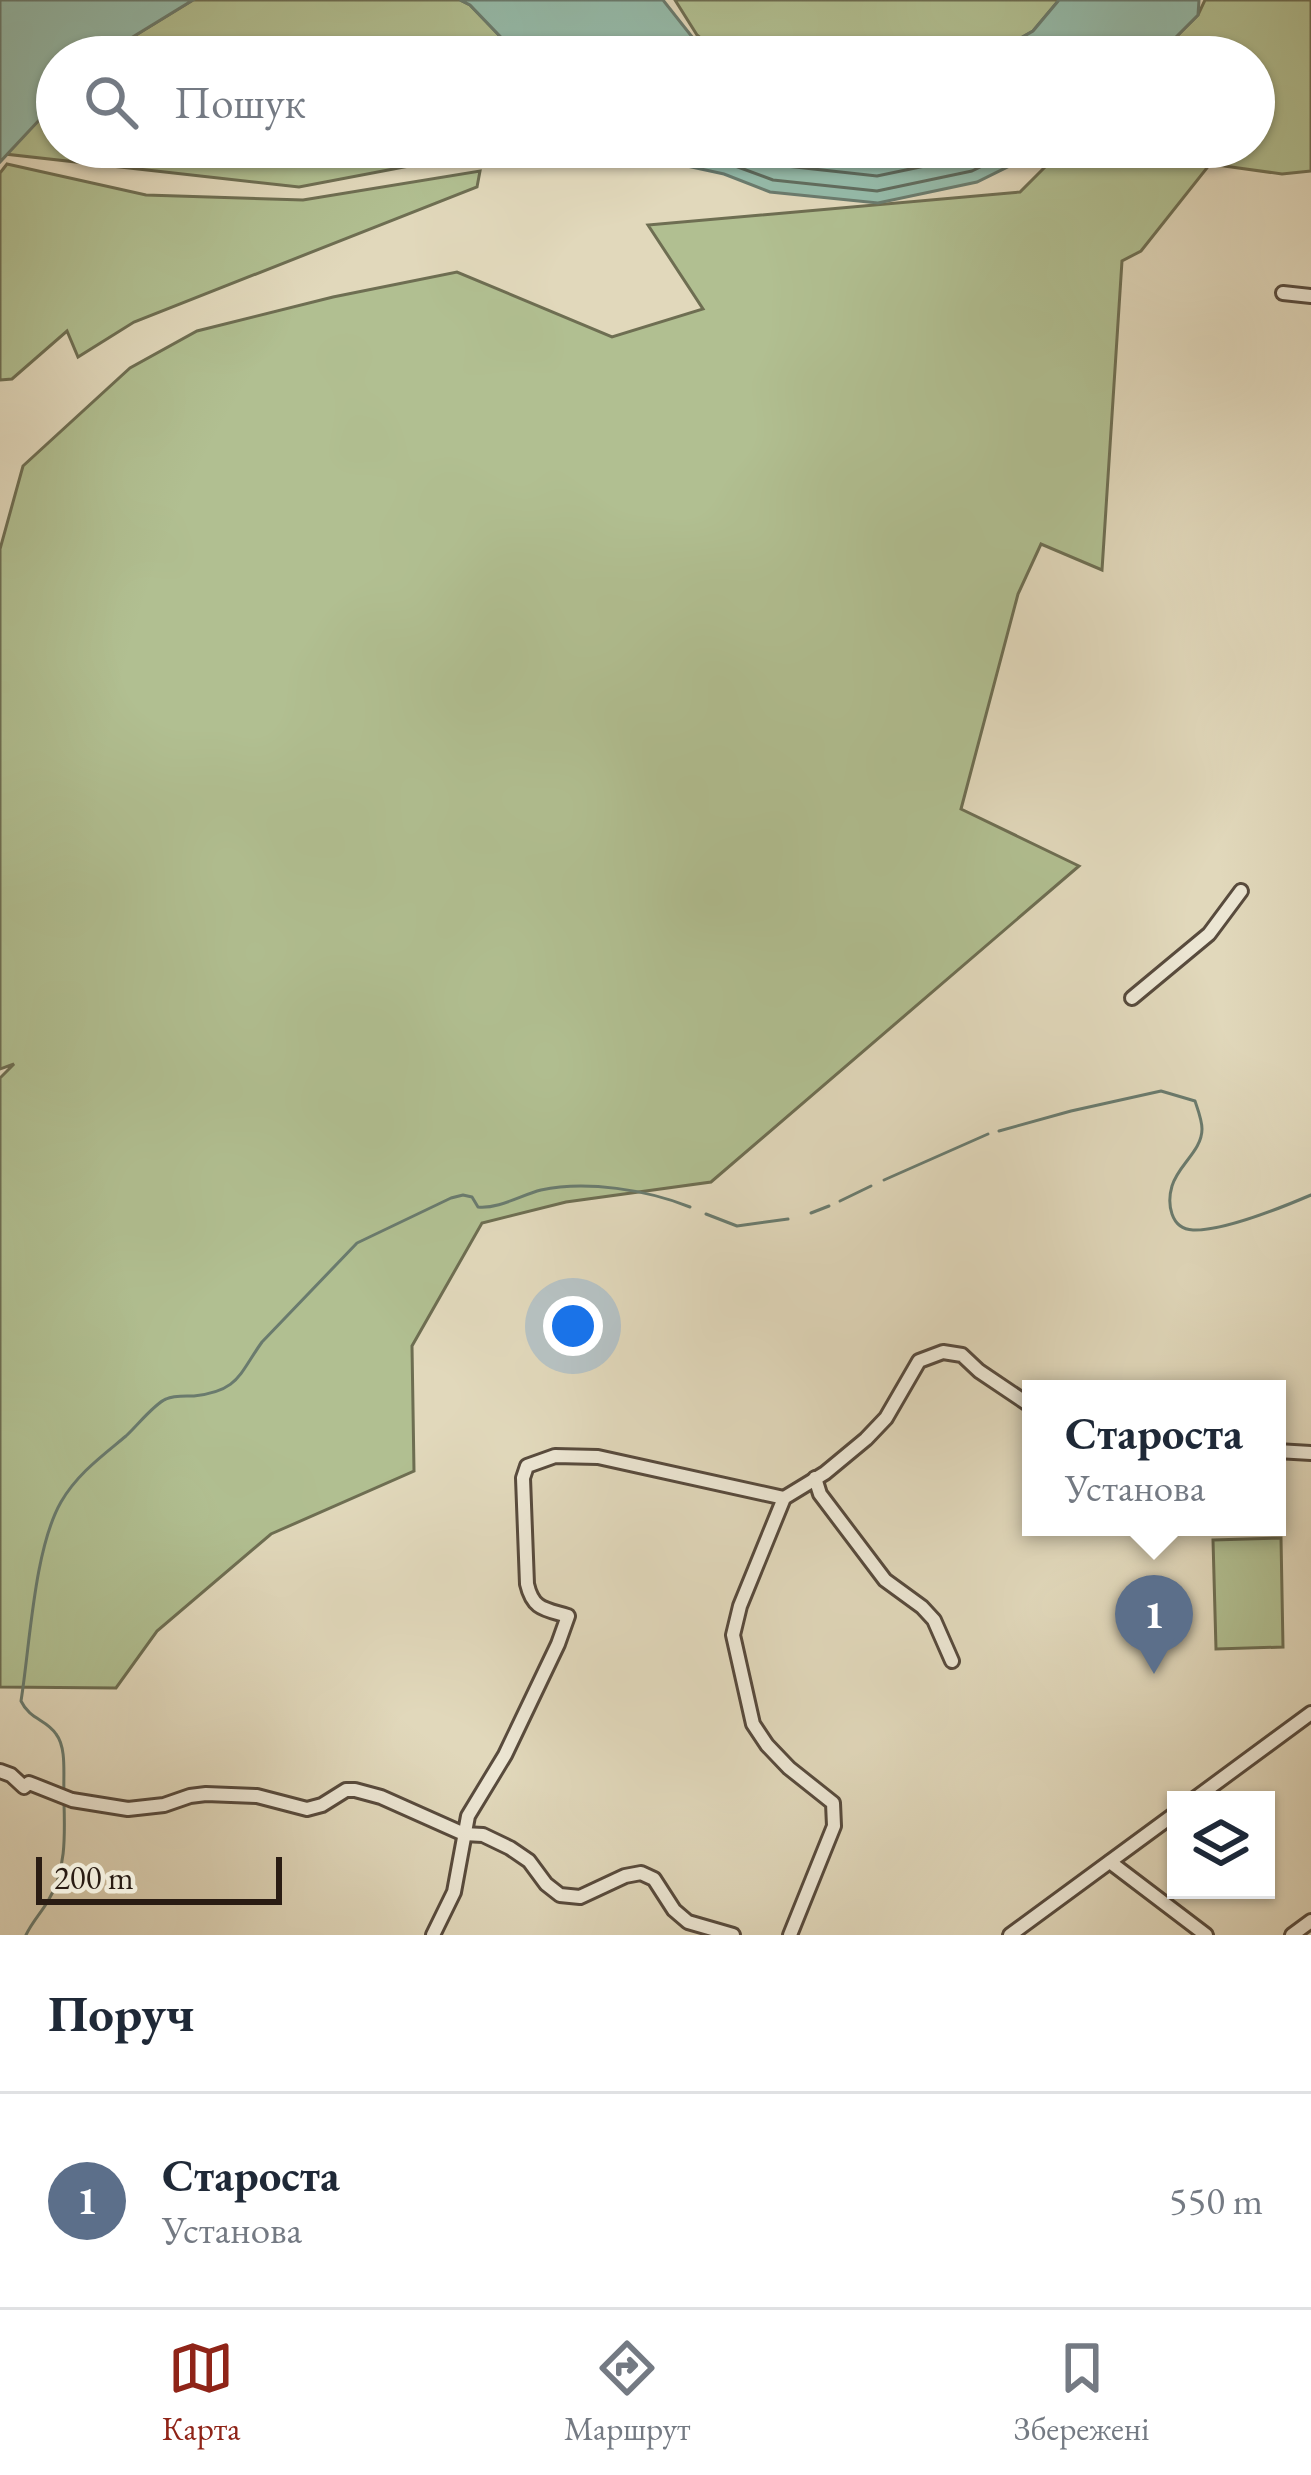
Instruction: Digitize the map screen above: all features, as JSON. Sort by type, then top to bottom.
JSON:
[{"type":"street","points":[[1283,292],[1311,296]]},
{"type":"street","points":[[1132,998],[1209,934],[1241,891]]},
{"type":"street","points":[[790,1935],[834,1826],[833,1803],[789,1768],[753,1724],[733,1635],[747,1586],[784,1498],[825,1473],[866,1439],[886,1418],[919,1361],[944,1352],[962,1355],[1022,1400]]},
{"type":"street","points":[[433,1935],[454,1892],[468,1816],[505,1755],[568,1616],[540,1608],[530,1599],[523,1478],[527,1466],[554,1456],[598,1456],[784,1498]]},
{"type":"street","points":[[815,1478],[820,1494],[885,1580],[934,1620],[952,1661]]},
{"type":"street","points":[[1205,1791],[1311,1713]]},
{"type":"street","points":[[0,1771],[24,1787],[29,1784],[72,1800],[128,1809],[206,1794],[257,1796],[307,1809],[346,1790],[356,1790],[464,1834],[484,1835],[529,1861],[560,1895],[580,1898],[641,1873],[654,1879],[688,1922],[733,1935]]},
{"type":"street","points":[[1010,1935],[1167,1820]]},
{"type":"street","points":[[1110,1862],[1206,1935]]},
{"type":"street","points":[[1292,1935],[1311,1921]]},
{"type":"shaded area","points":[[193,0],[460,0],[500,36],[134,36]]},
{"type":"shaded area","points":[[675,0],[1059,0],[1024,36],[697,35]]},
{"type":"shaded area","points":[[1205,0],[1311,0],[1311,171],[1282,174],[1239,168],[1275,168],[1275,36],[1177,36],[1198,15]]},
{"type":"shaded area","points":[[36,122],[36,157],[5,154]]},
{"type":"shaded area","points":[[7,164],[146,195],[303,200],[480,171],[477,187],[134,322],[78,357],[67,331],[12,379],[0,380],[0,173]]},
{"type":"shaded area","points":[[130,168],[399,168],[299,187]]},
{"type":"shaded area","points":[[1044,168],[1207,168],[1141,251],[1122,261],[1102,570],[1041,544],[1018,594],[961,809],[1079,866],[711,1182],[566,1202],[482,1223],[412,1346],[414,1471],[271,1534],[157,1631],[116,1688],[0,1687],[0,1078],[14,1064],[0,1069],[0,549],[23,466],[130,368],[197,331],[457,272],[612,337],[703,309],[648,225],[1020,192]]},
{"type":"shaded area","points":[[1281,1538],[1283,1647],[1216,1649],[1213,1540]]},
{"type":"water","points":[[0,0],[193,0],[134,36],[36,36],[36,123],[0,162]]},
{"type":"water","points":[[460,0],[663,0],[691,36],[500,36]]},
{"type":"water","points":[[1059,0],[1199,0],[1198,15],[1177,36],[1024,36]]},
{"type":"water","points":[[696,168],[1005,168],[977,182],[878,203],[770,192]]},
{"type":"waterway","points":[[999,1131],[1161,1091],[1195,1101],[1202,1126],[1198,1144],[1172,1186],[1170,1207],[1179,1225],[1193,1230],[1220,1227],[1311,1195]]},
{"type":"waterway","points":[[884,1180],[988,1134]]},
{"type":"waterway","points":[[840,1201],[871,1186]]},
{"type":"waterway","points":[[64,1793],[59,1740],[21,1701],[45,1545],[61,1502],[90,1466],[161,1402],[209,1394],[229,1385],[262,1342],[357,1243],[451,1198],[472,1197],[478,1207],[486,1207],[541,1190],[597,1187],[690,1207]]},
{"type":"waterway","points":[[811,1213],[829,1206]]},
{"type":"waterway","points":[[706,1214],[737,1226],[788,1219]]},
{"type":"waterway","points":[[26,1935],[58,1878],[64,1803]]},
{"type":"place","name":"Староста","points":[[1154,1674]]}]
